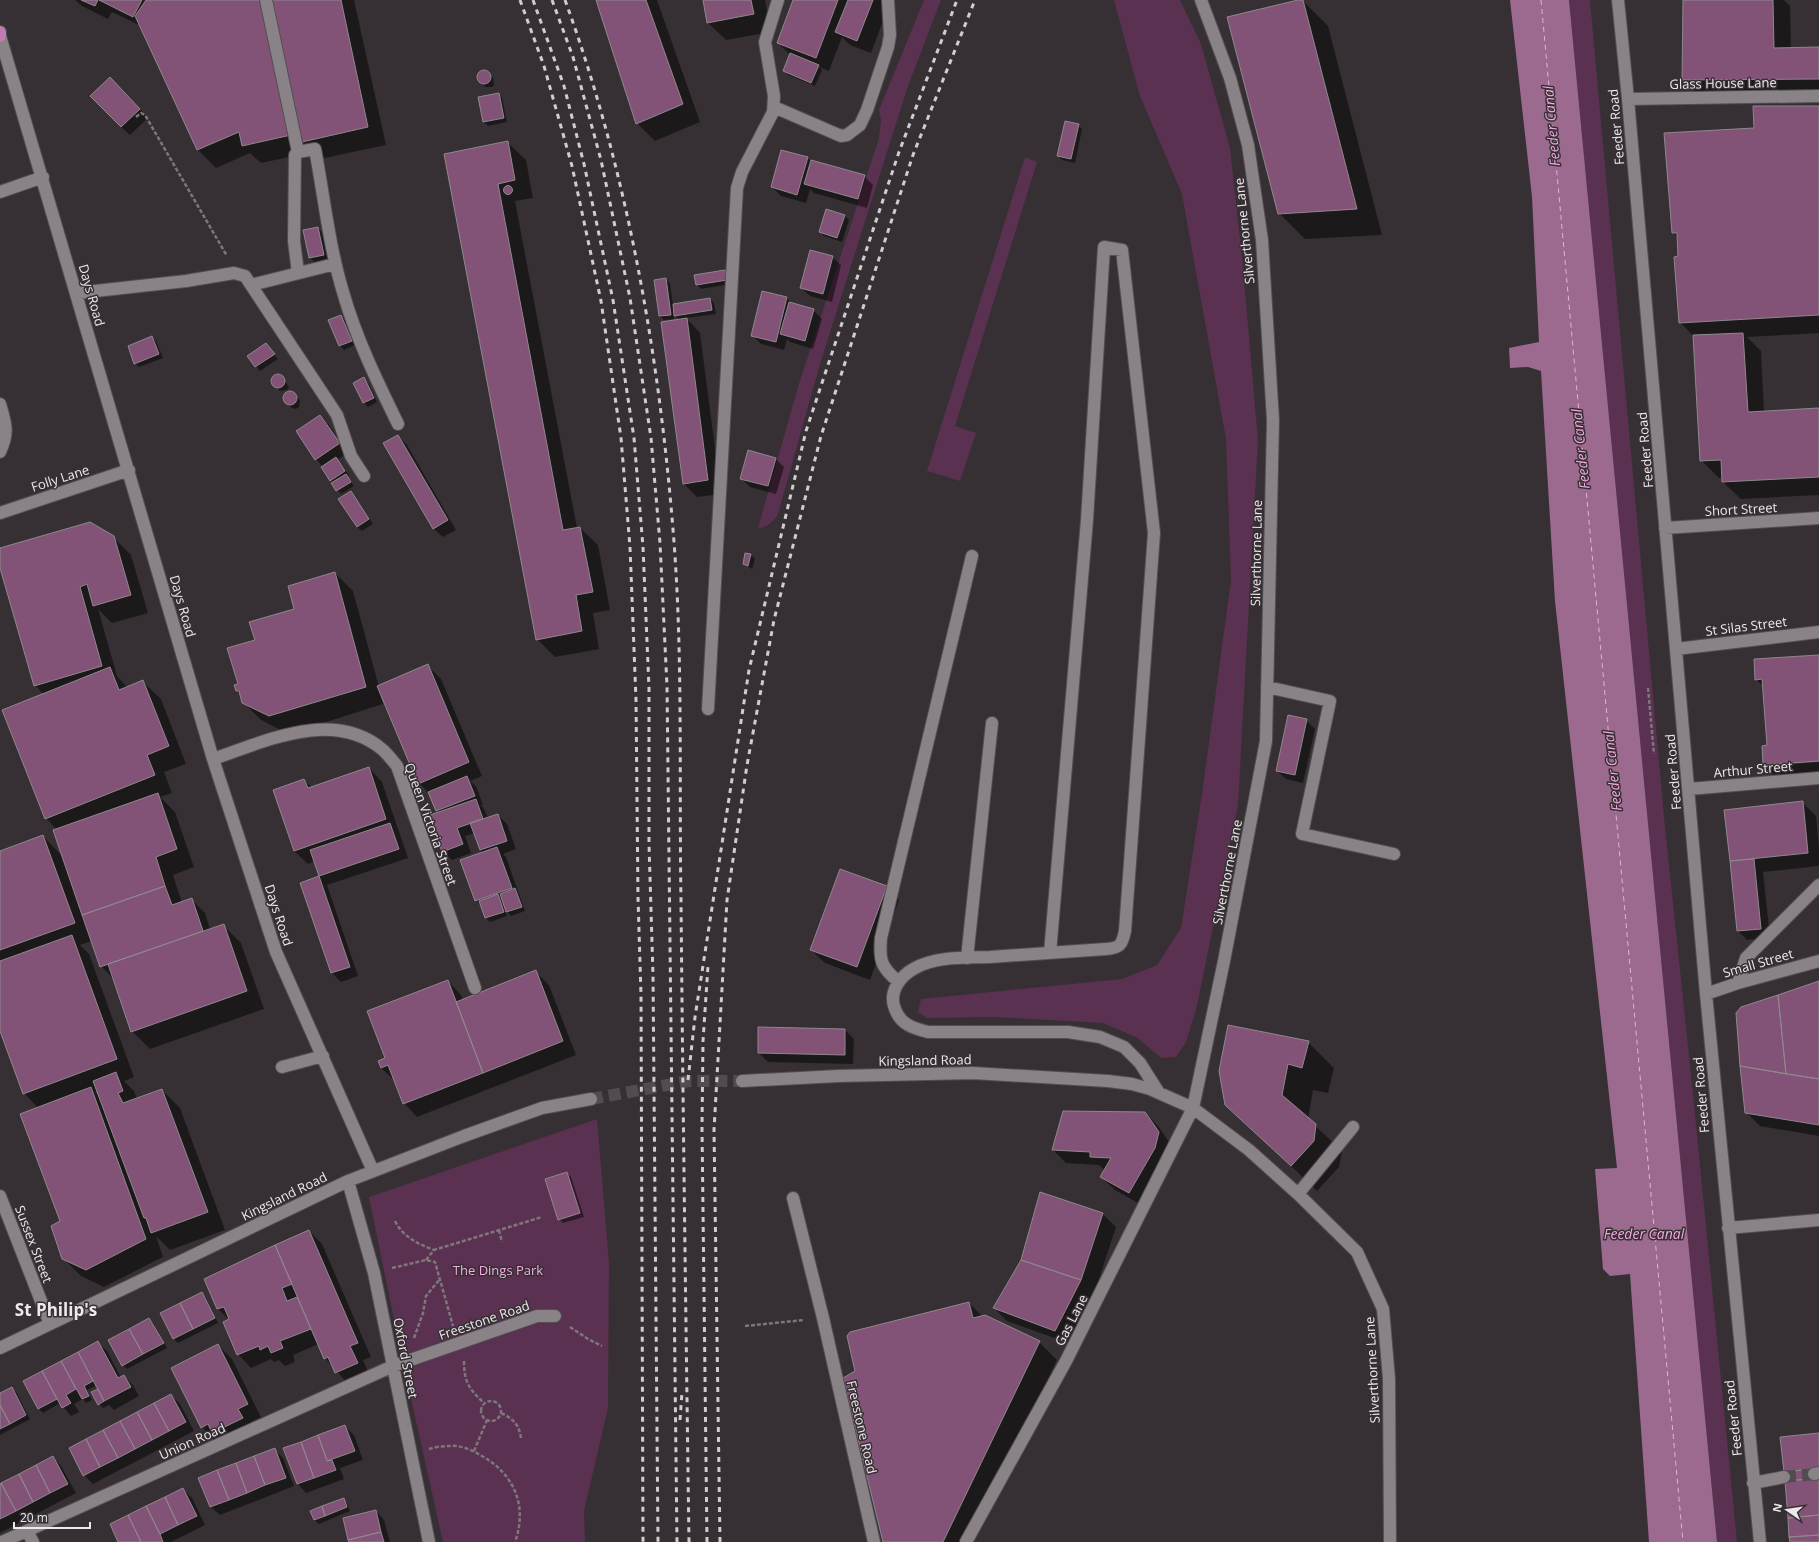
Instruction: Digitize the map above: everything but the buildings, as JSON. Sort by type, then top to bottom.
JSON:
[{"type":"street","points":[[266,0],[298,152],[295,155],[294,212],[294,241],[298,273]]},
{"type":"street","points":[[708,708],[738,185],[742,172],[773,112],[774,96],[765,42],[778,0]]},
{"type":"street","points":[[774,107],[842,136],[847,135],[858,127],[867,110],[888,47],[890,35],[888,0]]},
{"type":"street","name":"Silverthorne Lane","points":[[1193,1108],[1224,961],[1266,741],[1273,420],[1262,240],[1246,138],[1230,78],[1201,0]]},
{"type":"street","name":"Feeder Road","points":[[1618,0],[1628,99],[1706,994],[1760,1542]]},
{"type":"street","name":"Days Road","points":[[0,36],[43,177],[213,759],[276,952],[373,1171]]},
{"type":"street","name":"Glass House Lane","points":[[1628,99],[1819,96]]},
{"type":"street","points":[[298,152],[315,149],[335,264],[354,325],[368,360],[398,424]]},
{"type":"street","points":[[0,192],[43,177]]},
{"type":"street","points":[[1050,953],[1086,528],[1104,247],[1122,250],[1154,533],[1125,931],[1122,943],[1116,948],[1050,953],[939,960],[916,967],[902,977],[893,990],[893,1004],[898,1016],[908,1027],[928,1032],[1068,1032],[1100,1037],[1124,1047],[1140,1063],[1159,1093]]},
{"type":"street","points":[[251,285],[335,264]]},
{"type":"street","points":[[77,293],[234,273],[245,276],[337,415],[348,450],[364,476]]},
{"type":"street","points":[[0,404],[7,427],[6,439],[0,452]]},
{"type":"street","name":"Folly Lane","points":[[0,513],[129,470]]},
{"type":"street","name":"Short Street","points":[[1665,528],[1819,518]]},
{"type":"street","points":[[899,982],[888,973],[882,965],[880,954],[881,938],[972,556]]},
{"type":"street","name":"St Silas Street","points":[[1676,649],[1819,632]]},
{"type":"street","points":[[1267,687],[1330,701],[1302,834],[1394,854]]},
{"type":"street","points":[[967,958],[992,723]]},
{"type":"street","name":"Queen Victoria Street","points":[[213,759],[291,732],[330,729],[356,734],[383,750],[397,766],[475,988]]},
{"type":"street","name":"Arthur Street","points":[[1689,789],[1819,778]]},
{"type":"street","points":[[1738,982],[1746,958],[1819,885]]},
{"type":"street","name":"Small Street","points":[[1706,994],[1738,982],[1819,961]]},
{"type":"street","points":[[282,1067],[323,1056]]},
{"type":"street","name":"Kingsland Road","points":[[742,1081],[838,1076],[973,1073],[1108,1081]]},
{"type":"street","name":"Silverthorne Lane","points":[[1108,1081],[1132,1084],[1159,1093],[1193,1108],[1250,1150],[1298,1194],[1357,1252],[1382,1309],[1389,1379],[1390,1542]]},
{"type":"street","name":"Kingsland Road","points":[[0,1348],[348,1181],[464,1136],[542,1108],[591,1099]]},
{"type":"street","name":"Gas Lane","points":[[966,1542],[1066,1361],[1193,1108]]},
{"type":"street","points":[[1298,1194],[1353,1127]]},
{"type":"street","name":"Oxford Street","points":[[348,1181],[374,1273],[429,1542]]},
{"type":"street","name":"Sussex Street","points":[[0,1196],[50,1324]]},
{"type":"street","name":"Freestone Road","points":[[793,1198],[823,1318],[874,1542]]},
{"type":"street","points":[[1728,1228],[1819,1220]]},
{"type":"street","name":"Freestone Road","points":[[393,1364],[463,1342],[537,1316],[555,1316]]},
{"type":"street","name":"Union Road","points":[[2,1542],[393,1364]]},
{"type":"street","points":[[1753,1482],[1784,1477]]},
{"type":"street","points":[[27,1531],[33,1542]]},
{"type":"path","points":[[136,117],[141,113],[145,115],[232,265],[234,273]]},
{"type":"path","points":[[1648,688],[1654,754]]},
{"type":"path","points":[[426,1260],[434,1250],[542,1217]]},
{"type":"path","points":[[395,1221],[399,1230],[417,1243],[434,1250]]},
{"type":"path","points":[[499,1230],[502,1242]]},
{"type":"path","points":[[374,1273],[426,1260],[435,1262],[453,1325]]},
{"type":"path","points":[[393,1364],[406,1351],[416,1334],[426,1296],[440,1279]]},
{"type":"path","points":[[555,1316],[588,1339],[602,1346]]},
{"type":"path","points":[[745,1326],[823,1318]]},
{"type":"path","points":[[463,1342],[466,1381],[472,1392],[484,1403]]},
{"type":"path","points":[[484,1403],[490,1401],[495,1402],[500,1406],[502,1413],[516,1422],[521,1438]]},
{"type":"path","points":[[484,1403],[481,1412],[487,1420]]},
{"type":"path","points":[[487,1420],[496,1420],[502,1413]]},
{"type":"path","points":[[474,1451],[487,1420]]},
{"type":"path","points":[[410,1452],[450,1446],[474,1451],[488,1459],[500,1469],[510,1480],[517,1494],[520,1513],[515,1542]]},
{"type":"green space","points":[[924,0],[941,0],[908,86],[879,177],[820,364],[778,514],[770,524],[765,527],[758,528],[798,387],[879,138],[881,120],[879,110]]},
{"type":"green space","points":[[1114,0],[1180,0],[1201,44],[1230,148],[1242,257],[1258,440],[1238,805],[1196,1010],[1186,1042],[1176,1057],[1161,1058],[1138,1038],[1103,1023],[995,1017],[927,1018],[918,1012],[921,999],[1122,979],[1157,965],[1181,928],[1202,794],[1231,580],[1226,439],[1182,194],[1140,96]]},
{"type":"green space","points":[[1569,0],[1590,0],[1664,817],[1737,1542],[1717,1542]]},
{"type":"green space","points":[[1025,157],[1037,162],[955,426],[976,433],[960,481],[927,471]]},
{"type":"green space","name":"The Dings Park","points":[[597,1119],[609,1263],[608,1408],[584,1511],[585,1542],[443,1542],[402,1358],[369,1197]]},
{"type":"water","name":"Feeder Canal","points":[[1510,0],[1569,0],[1717,1542],[1649,1542],[1630,1274],[1610,1276],[1603,1269],[1595,1169],[1617,1168],[1555,601],[1541,371],[1528,367],[1510,368],[1509,348],[1539,342],[1532,197]]},
{"type":"ferry route","points":[[1541,0],[1683,1542]]},
{"type":"tunnel","points":[[591,1099],[689,1081],[742,1081]]},
{"type":"tunnel","points":[[1784,1477],[1814,1474]]},
{"type":"railway","points":[[520,0],[544,66],[572,166],[601,301],[621,438],[630,547],[636,700],[638,897],[641,995],[643,1542]]},
{"type":"railway","points":[[533,0],[564,86],[584,164],[613,300],[634,438],[643,547],[649,688],[649,844],[653,975],[658,1542]]},
{"type":"railway","points":[[552,0],[573,57],[601,160],[630,298],[651,438],[660,543],[667,686],[677,1542]]},
{"type":"railway","points":[[565,0],[587,65],[607,132],[638,267],[660,404],[674,542],[680,677],[680,856],[689,1542]]},
{"type":"railway","points":[[688,1080],[695,1017],[749,670],[806,431],[899,152],[957,0]]},
{"type":"railway","points":[[720,1542],[714,1130],[727,900],[747,765],[774,620],[821,436],[913,155],[975,0]]},
{"type":"railway","points":[[707,1542],[702,1127],[703,1041],[708,966]]},
{"type":"railway","points":[[680,1420],[682,1392]]},
{"type":"district","name":"St Philip's","points":[[56,1309]]}]
